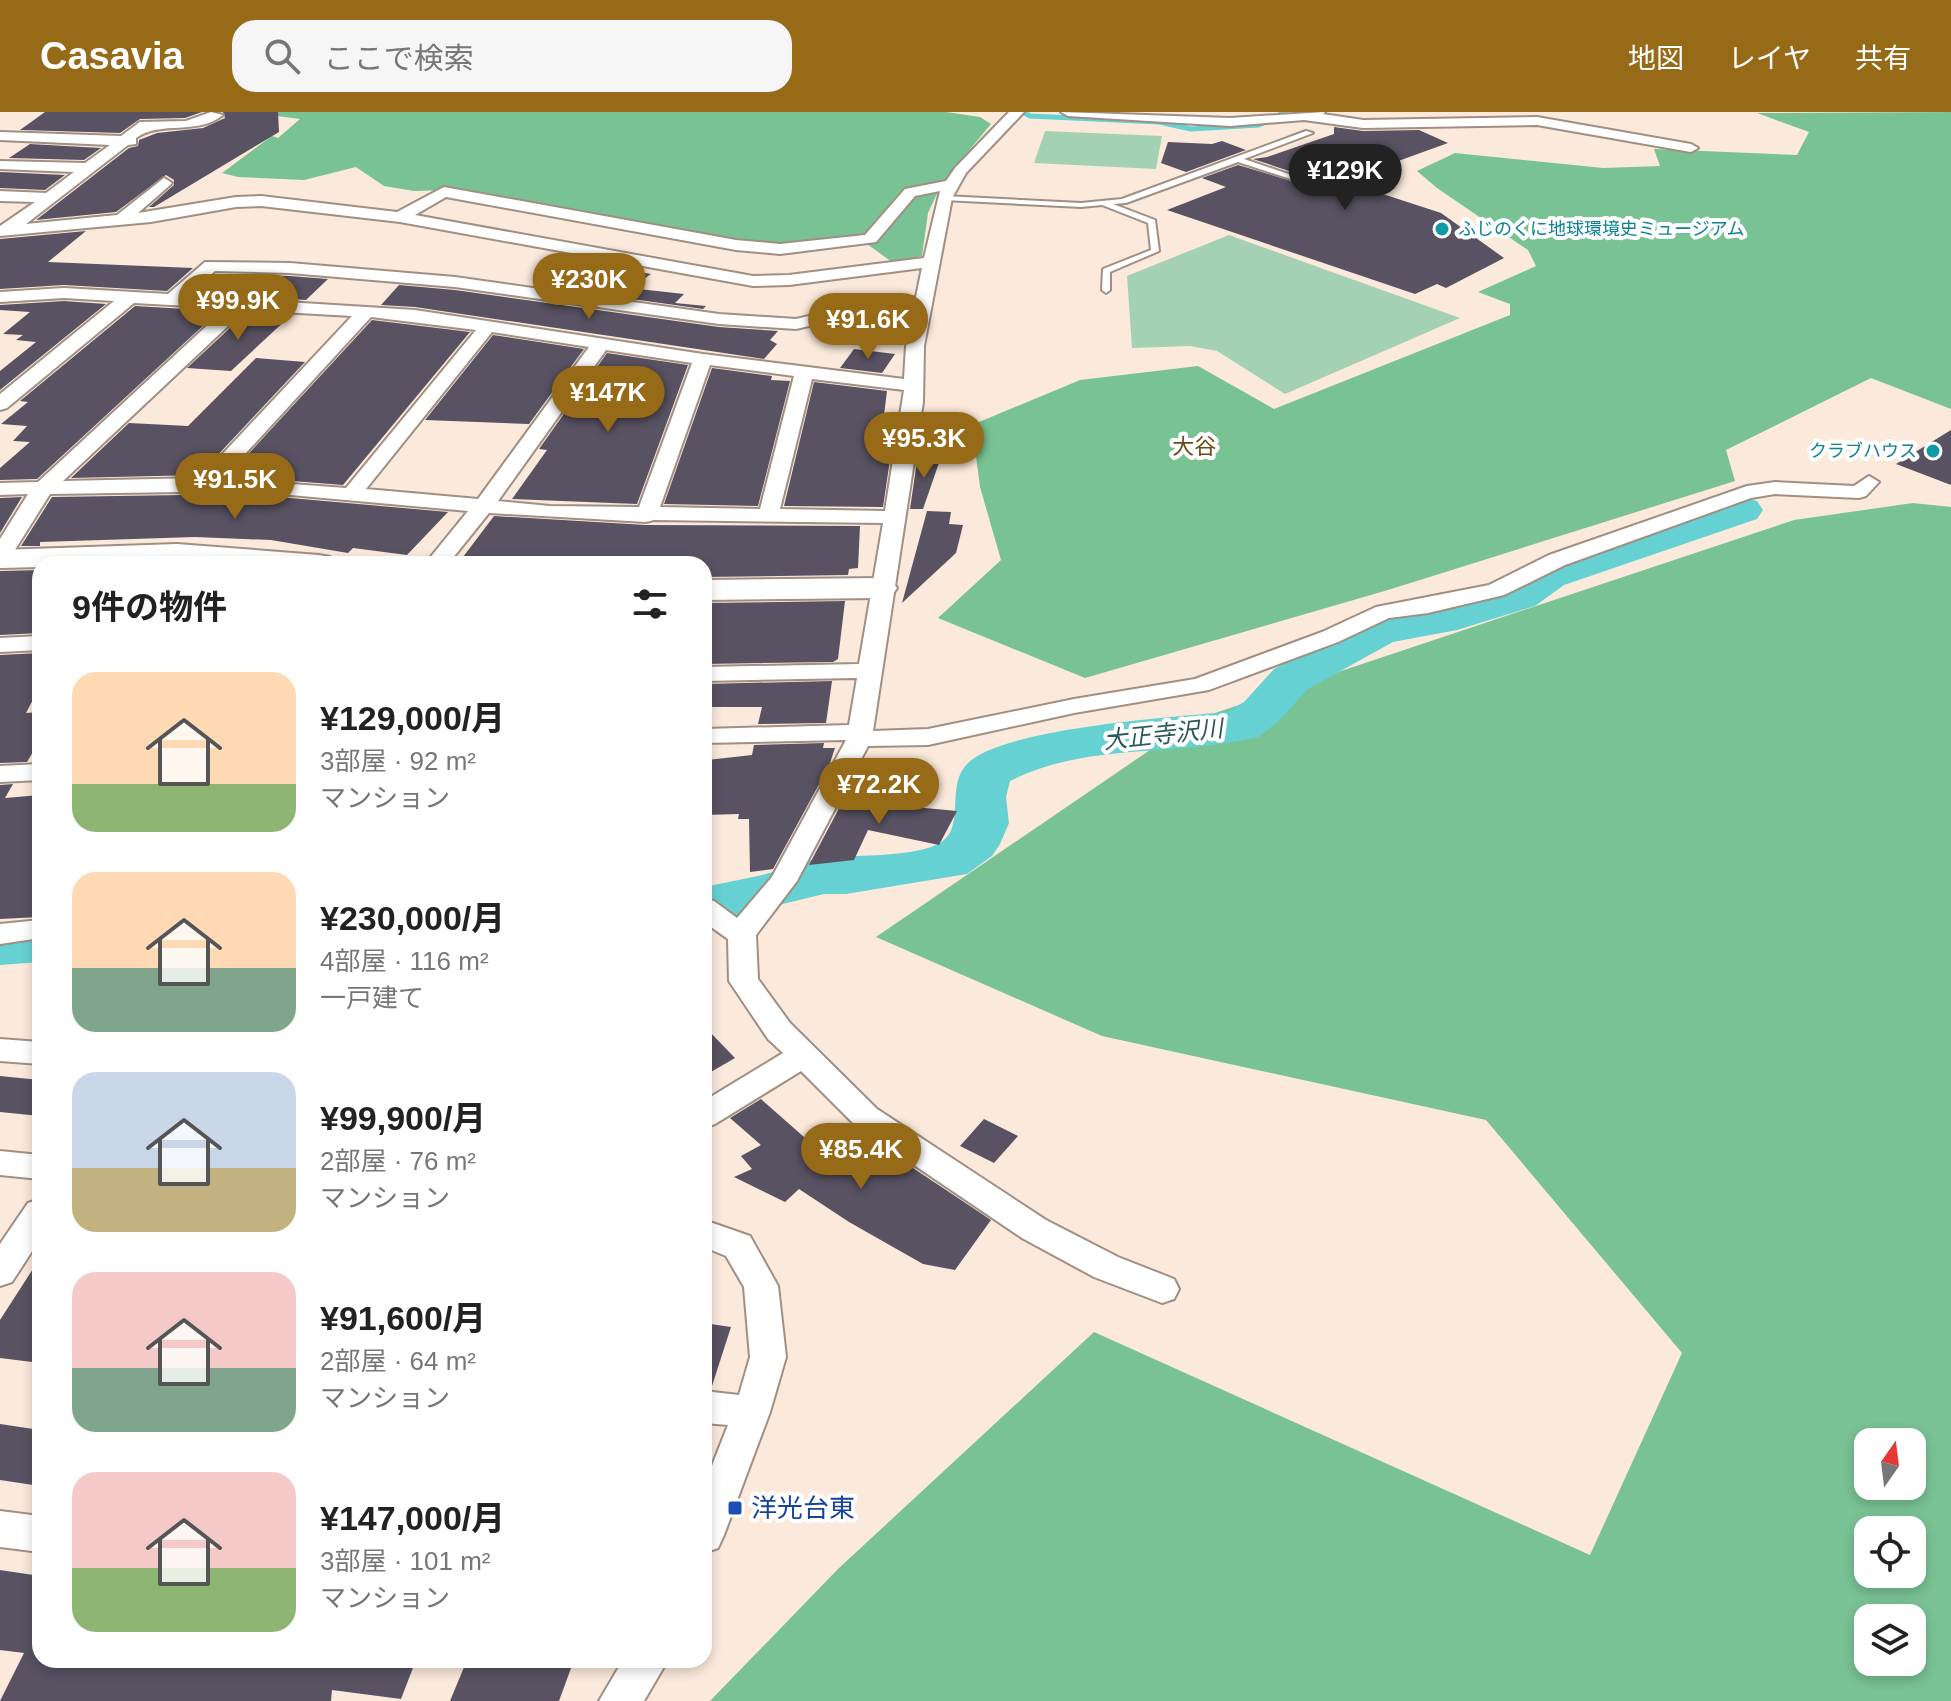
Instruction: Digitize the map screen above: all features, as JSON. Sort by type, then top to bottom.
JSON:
[{"type":"street","points":[[1021,112],[960,171],[947,191],[912,364],[913,386],[859,736],[776,890],[742,935],[741,966],[744,981],[763,1013],[801,1056],[866,1117],[973,1191],[1082,1254],[1162,1289]]},
{"type":"street","points":[[1068,112],[1240,121],[1312,114],[1363,124],[1537,121],[1691,148]]},
{"type":"street","points":[[4,230],[145,125],[188,125],[216,115]]},
{"type":"street","points":[[0,136],[153,142]]},
{"type":"street","points":[[0,165],[88,168]]},
{"type":"street","points":[[121,220],[164,183]]},
{"type":"street","points":[[400,217],[444,192],[582,216],[652,232],[780,249],[870,239],[910,192],[947,191]]},
{"type":"street","points":[[0,196],[48,198]]},
{"type":"street","points":[[4,230],[121,220],[249,201],[400,217],[753,281],[789,280],[932,262]]},
{"type":"street","points":[[172,300],[211,266],[256,266],[455,282],[719,319],[796,324],[873,307],[924,301]]},
{"type":"street","points":[[4,299],[64,293],[367,311],[913,386]]},
{"type":"street","points":[[0,404],[129,298]]},
{"type":"street","points":[[0,557],[42,489],[241,304]]},
{"type":"street","points":[[206,484],[367,311]]},
{"type":"street","points":[[353,492],[488,326]]},
{"type":"street","points":[[443,556],[485,506],[601,343]]},
{"type":"street","points":[[646,516],[703,359]]},
{"type":"street","points":[[768,517],[804,372]]},
{"type":"street","points":[[712,736],[928,737],[1074,706],[1200,685],[1317,643],[1384,612],[1428,606],[1496,590],[1557,560],[1747,492],[1775,488],[1859,492],[1869,482]]},
{"type":"street","points":[[0,489],[206,484],[353,492],[485,506],[646,516],[892,517]]},
{"type":"street","points":[[44,556],[177,553],[216,556]]},
{"type":"street","points":[[0,557],[32,556]]},
{"type":"street","points":[[712,590],[881,588]]},
{"type":"street","points":[[0,645],[32,643]]},
{"type":"street","points":[[712,674],[869,671]]},
{"type":"street","points":[[0,774],[32,772]]},
{"type":"street","points":[[712,914],[742,935]]},
{"type":"street","points":[[0,934],[32,930]]},
{"type":"street","points":[[0,1050],[32,1052]]},
{"type":"street","points":[[712,1111],[801,1056]]},
{"type":"street","points":[[0,1163],[32,1166]]},
{"type":"street","points":[[0,1272],[32,1224]]},
{"type":"street","points":[[712,1236],[738,1246],[761,1286],[768,1357],[752,1412],[712,1514]]},
{"type":"street","points":[[712,1408],[752,1412]]},
{"type":"street","points":[[0,1529],[32,1532]]},
{"type":"street","points":[[620,1701],[642,1668]]},
{"type":"lane","points":[[947,191],[1081,205],[1123,201],[1309,133]]},
{"type":"lane","points":[[1237,159],[1297,180]]},
{"type":"lane","points":[[1101,203],[1152,222],[1155,251],[1106,271],[1106,290]]},
{"type":"green space","points":[[272,112],[946,112],[980,117],[991,124],[942,183],[928,213],[922,256],[892,262],[860,239],[775,243],[714,237],[450,190],[414,191],[384,186],[356,167],[304,180],[238,177],[222,173],[272,136],[278,138],[300,119],[269,115]]},
{"type":"green space","points":[[1951,112],[1951,409],[1871,378],[1726,450],[1735,481],[1388,590],[1085,678],[938,618],[1001,560],[980,487],[972,425],[1080,380],[1198,366],[1274,409],[1510,315],[1510,304],[1478,292],[1536,266],[1528,250],[1417,171],[1455,153],[1603,168],[1660,166],[1654,149],[1797,155],[1809,132],[1757,113]]},
{"type":"green space","points":[[1045,131],[1162,136],[1156,169],[1034,163]]},
{"type":"green space","points":[[1229,235],[1460,318],[1285,394],[1217,351],[1190,346],[1132,348],[1127,276]]},
{"type":"green space","points":[[1913,503],[1951,507],[1951,1701],[710,1701],[838,1569],[1094,1332],[1590,1555],[1682,1353],[1486,1120],[1102,1036],[876,937],[1194,720],[1794,520]]},
{"type":"building","points":[[45,112],[202,112],[185,118],[140,119],[120,133],[20,130]]},
{"type":"building","points":[[223,112],[278,112],[279,132],[154,207],[149,207],[174,185],[174,180],[166,175],[116,212],[36,220],[129,148],[138,146],[139,140],[157,133],[203,128],[225,118]]},
{"type":"building","points":[[1334,127],[1363,131],[1419,130],[1448,143],[1343,181],[1441,213],[1504,258],[1446,288],[1437,284],[1415,294],[1167,210],[1226,187],[1202,178],[1238,165],[1302,184],[1301,175],[1253,159],[1334,134]]},
{"type":"building","points":[[1222,141],[1246,150],[1186,172],[1161,163],[1168,142],[1212,144]]},
{"type":"building","points":[[30,144],[101,148],[84,160],[9,158]]},
{"type":"building","points":[[0,172],[65,175],[45,190],[0,188]]},
{"type":"building","points":[[86,231],[48,262],[193,268],[167,291],[64,285],[0,289],[0,239]]},
{"type":"building","points":[[558,254],[643,270],[639,272],[651,274],[630,288],[684,294],[675,303],[706,306],[703,309],[554,288]]},
{"type":"building","points":[[216,274],[328,279],[306,300],[194,293]]},
{"type":"building","points":[[399,285],[719,327],[778,331],[770,340],[777,344],[764,359],[415,307],[381,305]]},
{"type":"building","points":[[64,301],[106,304],[0,390],[0,371],[36,342],[16,340],[23,335],[3,334],[30,312],[0,310],[0,305]]},
{"type":"building","points":[[135,306],[219,311],[37,479],[0,480],[0,468],[30,442],[13,441],[27,426],[1,424],[28,402],[20,401]]},
{"type":"building","points":[[246,313],[290,316],[231,371],[187,368]]},
{"type":"building","points":[[372,320],[470,332],[343,485],[228,476]]},
{"type":"building","points":[[493,335],[584,349],[529,424],[425,420]]},
{"type":"building","points":[[854,349],[895,354],[882,373],[840,368]]},
{"type":"building","points":[[607,353],[688,365],[637,504],[512,499],[547,450],[539,449]]},
{"type":"building","points":[[256,358],[305,362],[199,475],[71,478],[129,423],[188,426]]},
{"type":"building","points":[[712,368],[790,381],[758,506],[664,504]]},
{"type":"building","points":[[814,382],[887,391],[882,431],[887,431],[881,453],[891,453],[883,507],[784,506]]},
{"type":"building","name":"クラブハウス","points":[[1951,430],[1951,485],[1896,464]]},
{"type":"building","points":[[918,454],[941,457],[923,509],[910,509]]},
{"type":"building","points":[[247,494],[448,512],[407,555],[353,548],[348,553],[271,540],[195,537],[40,542],[40,546],[21,546],[52,497]]},
{"type":"building","points":[[22,497],[0,533],[0,498]]},
{"type":"building","points":[[927,511],[951,512],[949,524],[963,525],[956,553],[902,603]]},
{"type":"building","points":[[494,516],[646,525],[860,526],[858,568],[849,569],[848,575],[712,577],[712,556],[464,556]]},
{"type":"building","points":[[32,570],[32,633],[0,635],[0,571]]},
{"type":"building","points":[[845,601],[838,659],[833,662],[712,664],[712,603]]},
{"type":"building","points":[[32,653],[32,701],[26,713],[32,713],[32,754],[27,762],[0,763],[0,655]]},
{"type":"building","points":[[832,681],[826,723],[758,724],[762,707],[712,707],[712,684]]},
{"type":"building","points":[[824,743],[823,748],[835,748],[829,766],[773,869],[750,872],[749,819],[738,819],[739,814],[712,815],[712,759],[752,755],[754,745]]},
{"type":"building","points":[[13,784],[5,798],[32,796],[32,917],[0,919],[0,785]]},
{"type":"building","points":[[875,794],[925,808],[957,811],[939,845],[868,830],[854,860],[809,865],[844,799],[867,805]]},
{"type":"building","points":[[712,1034],[735,1058],[712,1071]]},
{"type":"building","points":[[0,1076],[32,1079],[32,1115],[0,1112]]},
{"type":"building","points":[[761,1099],[804,1137],[841,1155],[851,1147],[893,1173],[904,1162],[991,1220],[955,1270],[923,1264],[799,1189],[785,1202],[734,1177],[752,1169],[741,1156],[761,1145],[730,1118]]},
{"type":"building","points":[[984,1119],[1018,1136],[994,1163],[960,1146]]},
{"type":"building","points":[[32,1270],[32,1362],[0,1358],[0,1320]]},
{"type":"building","points":[[712,1324],[731,1327],[712,1386]]},
{"type":"building","points":[[0,1424],[32,1429],[32,1485],[0,1480]]},
{"type":"building","points":[[0,1570],[32,1575],[32,1668],[413,1668],[401,1699],[332,1690],[331,1701],[0,1701],[24,1653],[0,1650]]},
{"type":"building","points":[[464,1668],[571,1668],[559,1701],[450,1701]]},
{"type":"waterway","points":[[1023,112],[1030,116],[1159,122],[1191,129],[1259,125],[1285,112]]},
{"type":"waterway","name":"大正寺沢川","points":[[712,903],[822,876],[846,876],[948,862],[973,844],[982,823],[980,797],[986,773],[1018,757],[1093,740],[1240,726],[1261,712],[1291,679],[1380,631],[1441,620],[1519,596],[1548,576],[1742,510]]},
{"type":"waterway","name":"大正寺沢川","points":[[0,946],[32,944]]},
{"type":"place","name":"ふじのくに地球環境史ミュージアム","points":[[1442,229]]},
{"type":"place","name":"クラブハウス","points":[[1933,451]]},
{"type":"place","name":"洋光台東","points":[[735,1508]]},
{"type":"district","name":"大谷","points":[[1194,446]]}]
